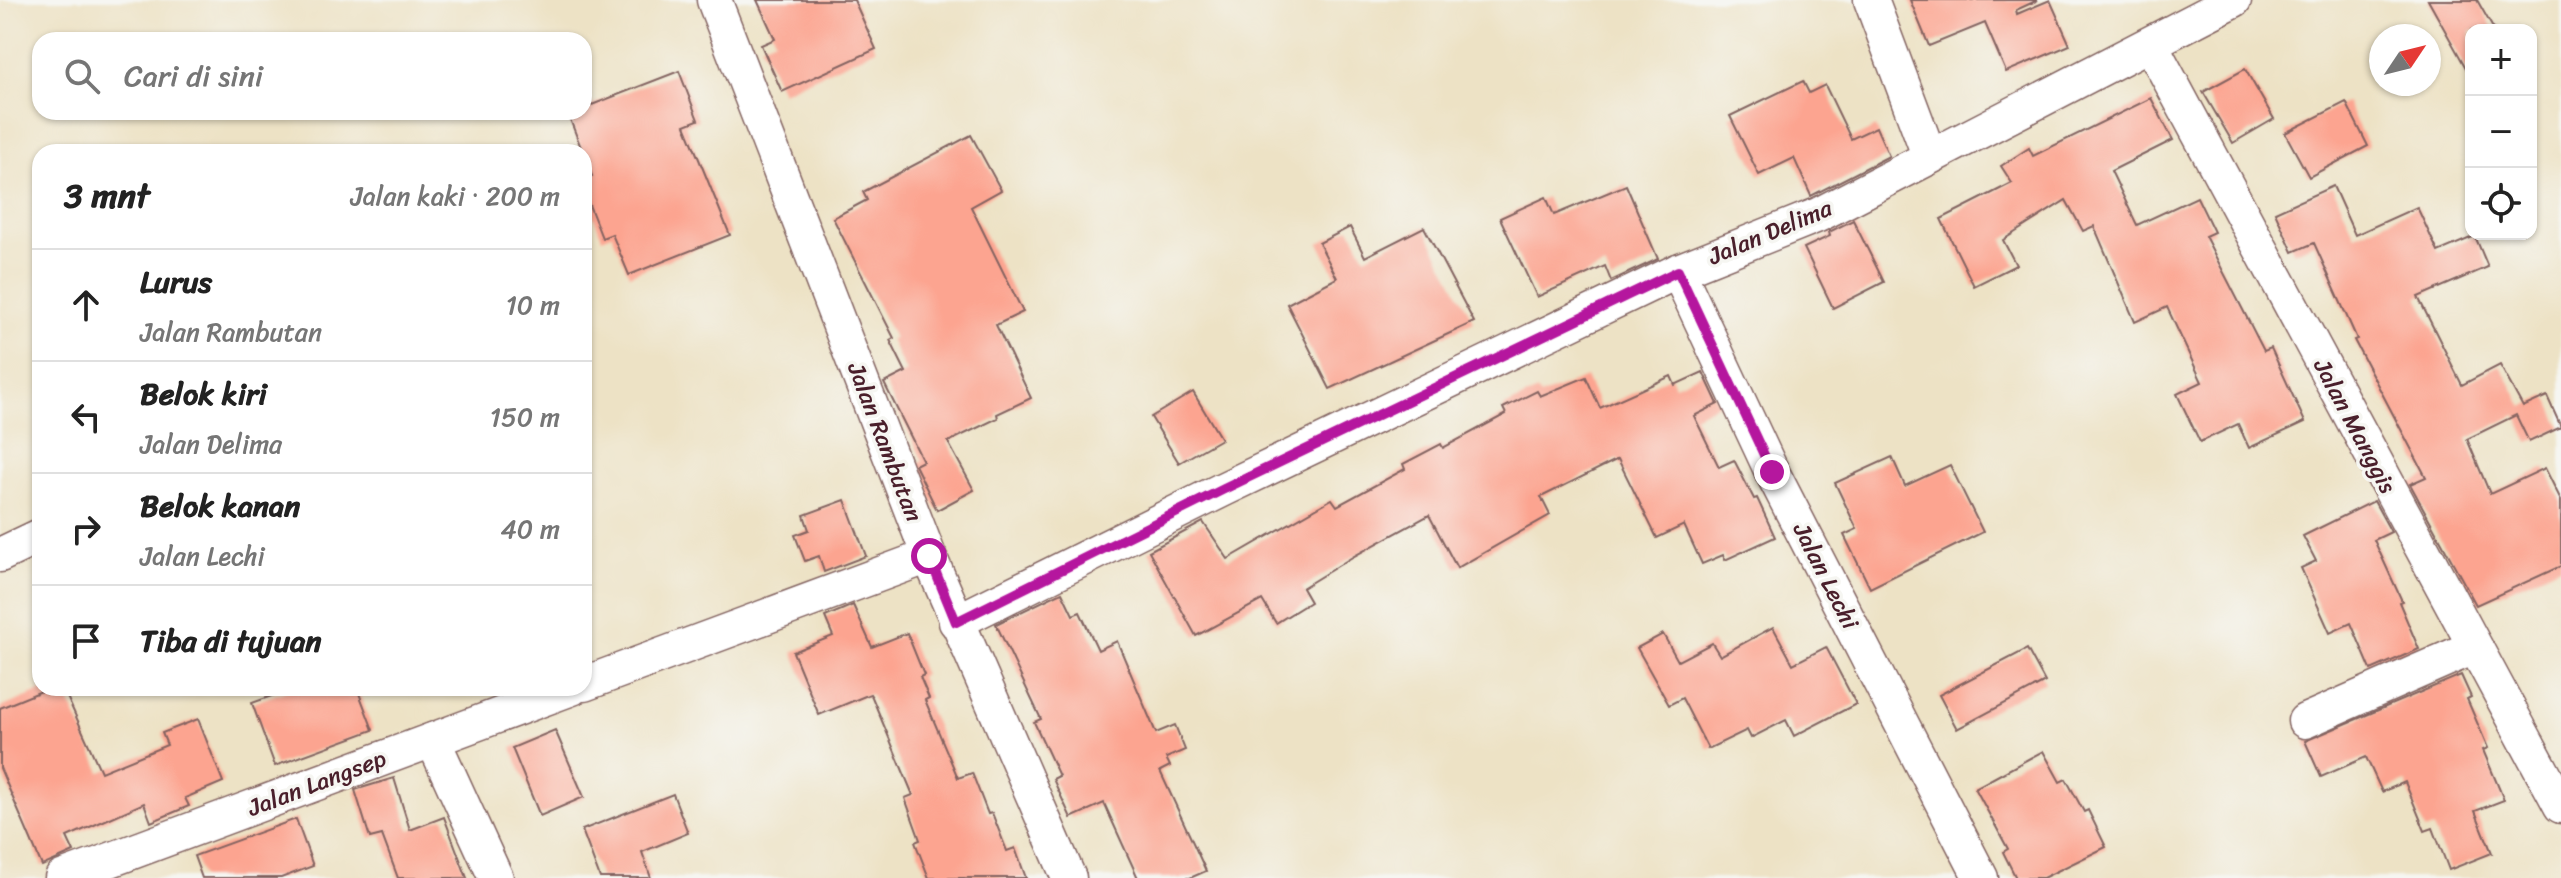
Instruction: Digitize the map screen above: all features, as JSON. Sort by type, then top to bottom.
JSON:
[{"type":"street","name":"Jalan Rambutan","points":[[714,0],[929,556],[1069,878]]},
{"type":"street","points":[[1871,0],[1929,155]]},
{"type":"street","name":"Jalan Delima","points":[[956,622],[1678,271],[1818,215],[2234,0]]},
{"type":"street","name":"Jalan Manggis","points":[[2151,45],[2561,806]]},
{"type":"street","name":"Jalan Lechi","points":[[1678,271],[1772,472],[1981,878]]},
{"type":"street","points":[[0,555],[32,540]]},
{"type":"street","points":[[592,681],[929,556]]},
{"type":"street","points":[[2305,721],[2474,647]]},
{"type":"street","name":"Jalan Langsep","points":[[62,878],[551,696]]},
{"type":"street","points":[[433,740],[496,878]]},
{"type":"building","points":[[757,0],[854,0],[876,49],[782,92],[761,45],[775,39]]},
{"type":"building","points":[[1910,0],[2038,0],[2016,10],[2017,14],[2050,0],[2070,45],[2006,72],[1985,23],[1929,46]]},
{"type":"building","points":[[2428,0],[2477,0],[2491,24],[2465,24],[2465,66]]},
{"type":"building","points":[[2245,69],[2274,119],[2233,143],[2203,92]]},
{"type":"building","points":[[679,71],[698,120],[685,125],[730,235],[629,275],[612,234],[602,238],[592,212],[592,144],[580,144],[570,120],[592,120],[592,105]]},
{"type":"building","points":[[1803,81],[1809,93],[1825,85],[1851,139],[1876,127],[1889,156],[1811,196],[1794,158],[1759,175],[1730,116]]},
{"type":"building","points":[[2151,98],[2173,140],[2111,171],[2137,225],[2197,197],[2214,232],[2205,236],[2264,351],[2271,348],[2305,422],[2249,448],[2238,424],[2200,442],[2177,394],[2202,382],[2167,307],[2135,322],[2094,226],[2083,231],[2066,200],[2003,240],[2016,265],[1974,286],[1941,219],[2012,183],[2001,166],[2029,148],[2033,156]]},
{"type":"building","points":[[2346,102],[2368,146],[2309,177],[2285,133]]},
{"type":"building","points":[[971,135],[1001,190],[971,207],[1023,312],[996,325],[1031,398],[948,442],[974,490],[937,510],[915,465],[923,461],[884,383],[906,372],[890,340],[894,338],[833,218],[867,200],[863,192]]},
{"type":"building","points":[[1626,185],[1658,259],[1611,281],[1605,266],[1537,297],[1500,218],[1546,197],[1554,215]]},
{"type":"building","points":[[2333,186],[2355,235],[2417,207],[2438,252],[2466,240],[2477,240],[2488,267],[2418,297],[2462,385],[2500,365],[2523,407],[2547,396],[2561,427],[2529,442],[2516,415],[2467,439],[2490,494],[2545,468],[2561,500],[2561,566],[2476,605],[2410,484],[2426,477],[2354,340],[2357,339],[2314,243],[2293,252],[2275,212]]},
{"type":"building","points":[[1853,220],[1884,282],[1833,308],[1804,248],[1830,236],[1829,232]]},
{"type":"building","points":[[1350,227],[1365,257],[1424,227],[1474,322],[1330,389],[1287,304],[1337,278],[1319,243]]},
{"type":"building","points":[[1703,372],[1718,404],[1694,416],[1719,467],[1734,460],[1754,499],[1757,498],[1775,537],[1725,560],[1723,555],[1702,564],[1684,525],[1657,538],[1618,459],[1541,497],[1550,515],[1457,568],[1429,515],[1302,588],[1310,602],[1276,623],[1262,600],[1196,636],[1149,551],[1203,522],[1228,559],[1332,499],[1337,506],[1405,469],[1403,464],[1441,444],[1443,448],[1506,414],[1503,408],[1537,391],[1540,396],[1586,377],[1600,408],[1671,376],[1675,385]]},
{"type":"building","points":[[1193,392],[1221,439],[1179,463],[1151,417]]},
{"type":"building","points":[[1892,457],[1905,486],[1950,465],[1983,532],[1870,588],[1844,535],[1857,529],[1835,483]]},
{"type":"building","points":[[845,500],[866,556],[824,572],[819,556],[805,561],[795,535],[809,530],[804,515]]},
{"type":"building","points":[[2374,501],[2391,532],[2374,540],[2402,601],[2399,602],[2419,649],[2371,670],[2351,623],[2330,633],[2301,568],[2316,561],[2303,536]]},
{"type":"building","points":[[1062,592],[1073,615],[1080,612],[1098,650],[1117,641],[1156,733],[1175,725],[1185,750],[1166,758],[1170,766],[1160,771],[1206,871],[1190,878],[1138,878],[1104,803],[1071,818],[1053,779],[1059,776],[1034,722],[1041,719],[996,624]]},
{"type":"building","points":[[853,605],[872,647],[907,633],[924,675],[920,677],[929,698],[925,700],[958,778],[972,773],[1007,851],[1015,848],[1026,878],[929,878],[915,842],[920,840],[905,798],[913,795],[870,694],[819,715],[793,652],[833,636],[825,617]]},
{"type":"building","points":[[1773,627],[1793,664],[1826,647],[1856,704],[1794,736],[1786,720],[1751,738],[1747,730],[1708,749],[1682,698],[1669,705],[1637,648],[1663,634],[1678,661],[1712,643],[1720,656]]},
{"type":"building","points":[[2027,649],[2045,682],[1957,729],[1939,695]]},
{"type":"building","points":[[2461,675],[2471,697],[2467,699],[2488,748],[2483,750],[2504,800],[2475,811],[2492,853],[2449,870],[2433,828],[2425,831],[2405,782],[2382,792],[2366,757],[2321,777],[2305,741]]},
{"type":"building","points":[[32,695],[67,696],[101,772],[167,745],[162,733],[198,719],[223,782],[185,798],[189,806],[151,822],[144,803],[67,837],[74,852],[42,866],[0,768],[0,708]]},
{"type":"building","points":[[272,696],[360,696],[373,730],[275,766],[252,703]]},
{"type":"building","points":[[555,730],[584,797],[540,816],[512,748]]},
{"type":"building","points":[[2043,751],[2060,782],[2066,779],[2084,812],[2088,810],[2106,847],[2043,878],[2016,878],[2003,852],[2008,849],[1975,788]]},
{"type":"building","points":[[394,778],[410,830],[444,817],[467,878],[398,878],[382,835],[370,838],[355,790]]},
{"type":"building","points":[[673,794],[688,833],[642,852],[651,878],[600,878],[582,830]]},
{"type":"building","points":[[296,819],[313,866],[281,878],[202,878],[194,856]]},
{"type":"route","points":[[929,556],[956,622],[1224,489],[1678,271],[1772,472]]}]
